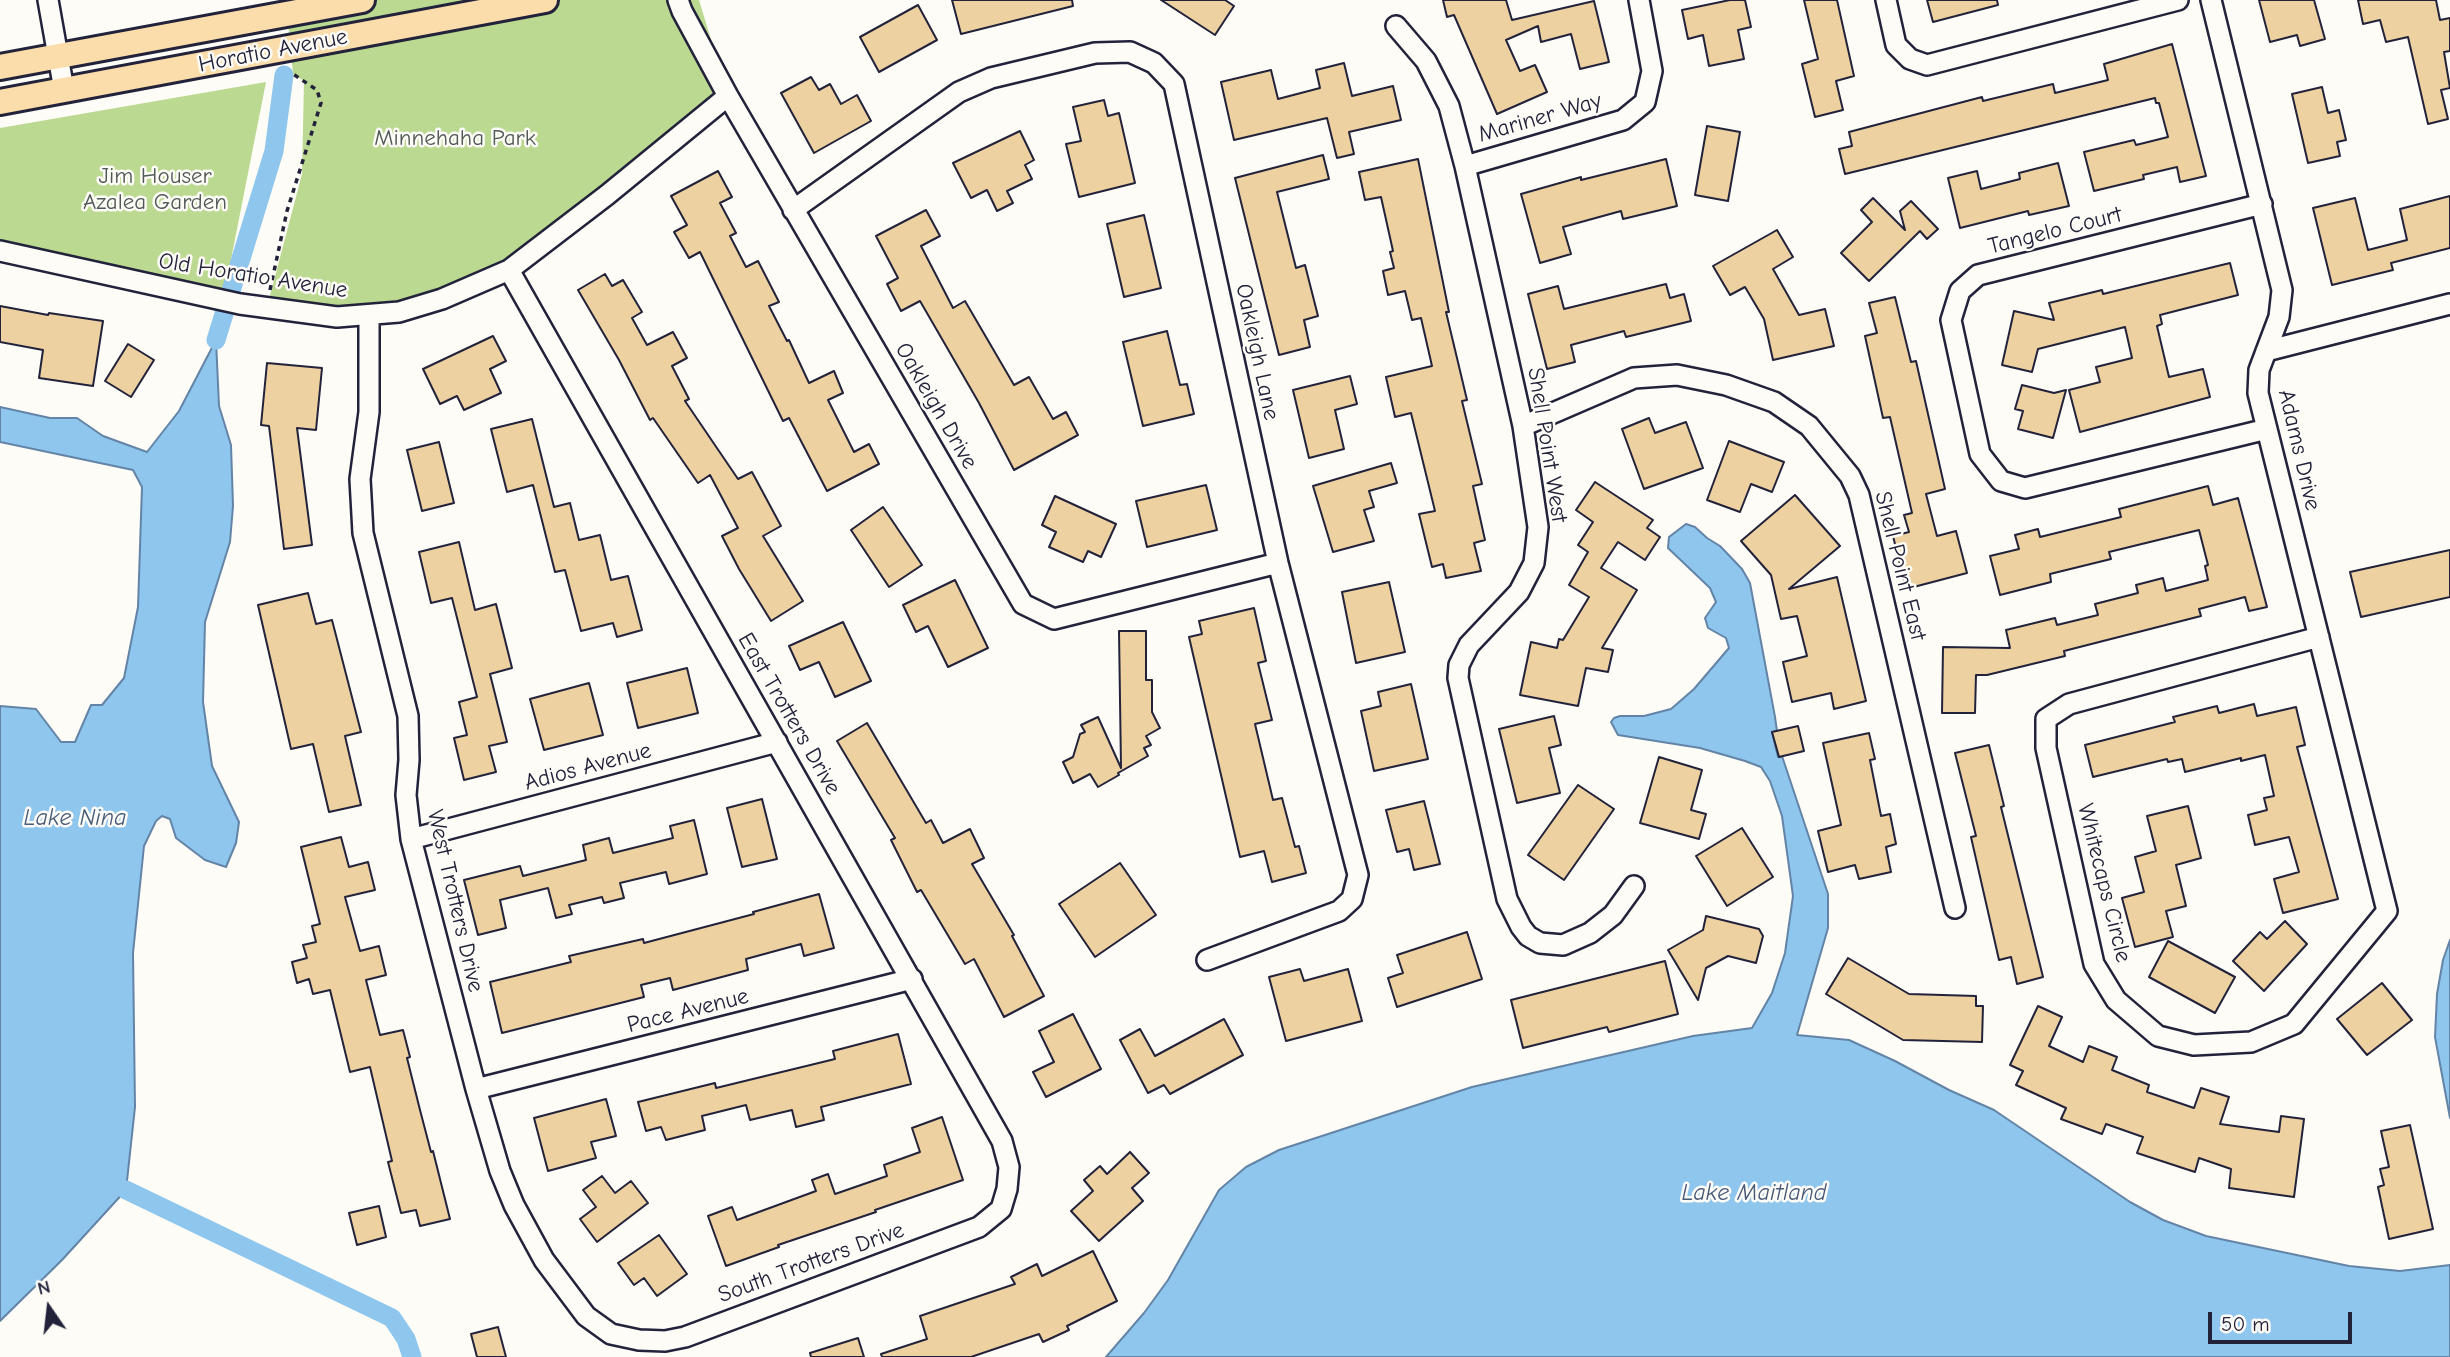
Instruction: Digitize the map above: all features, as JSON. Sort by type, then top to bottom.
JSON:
[{"type":"main road","name":"Horatio Avenue","points":[[0,67],[362,0]]},
{"type":"main road","name":"Horatio Avenue","points":[[0,102],[545,0]]},
{"type":"street","points":[[48,0],[64,90]]},
{"type":"street","name":"Oakleigh Drive","points":[[678,0],[728,96],[1023,604],[1054,619],[1278,563]]},
{"type":"street","name":"Mariner Way","points":[[1465,166],[1623,120],[1645,102],[1652,71],[1639,0]]},
{"type":"street","points":[[1886,0],[1896,45],[1910,59],[1927,65],[2178,0]]},
{"type":"street","name":"Adams Drive","points":[[2211,0],[2282,289],[2279,317],[2259,370],[2258,393],[2387,911]]},
{"type":"street","name":"Shell Point West","points":[[1396,26],[1426,61],[1449,106],[1523,426],[1538,527],[1534,563],[1519,592],[1469,645],[1459,665],[1458,678],[1507,899],[1521,928],[1528,936],[1540,943],[1563,945],[1590,933],[1613,915],[1634,886]]},
{"type":"street","name":"Oakleigh Lane","points":[[793,209],[959,92],[991,78],[1095,53],[1130,52],[1154,63],[1174,83],[1278,563],[1358,876],[1352,899],[1339,911],[1207,960]]},
{"type":"street","name":"Old Horatio Avenue","points":[[0,251],[240,304],[337,317],[369,317],[399,312],[442,299],[509,270],[596,204],[728,96]]},
{"type":"street","name":"Tangelo Court","points":[[2262,204],[1978,275],[1960,292],[1951,320],[1980,454],[2001,481],[2025,488],[2267,429]]},
{"type":"street","name":"East Trotters Drive","points":[[509,270],[1002,1141],[1009,1167],[1007,1189]]},
{"type":"street","points":[[2266,351],[2450,304]]},
{"type":"street","name":"West Trotters Drive","points":[[369,317],[369,412],[360,479],[363,533],[408,716],[410,760],[405,795],[411,839],[500,1171],[514,1205],[544,1260],[586,1316],[611,1334]]},
{"type":"street","name":"Shell Point East","points":[[1523,426],[1634,378],[1677,375],[1726,385],[1774,402],[1809,426],[1844,468],[1859,495],[1955,908]]},
{"type":"street","name":"Whitecaps Circle","points":[[2319,637],[2069,704],[2046,719],[2046,748],[2094,964],[2116,1000],[2158,1036],[2194,1045],[2250,1042],[2294,1024],[2387,911]]},
{"type":"street","name":"Adios Avenue","points":[[411,839],[777,742]]},
{"type":"street","name":"Pace Avenue","points":[[476,1089],[912,979]]},
{"type":"street","name":"South Trotters Drive","points":[[611,1334],[665,1341],[685,1337],[979,1227],[1001,1209],[1007,1189]]},
{"type":"path","points":[[267,307],[287,211],[321,103],[317,90],[293,74]]},
{"type":"green space","name":"Minnehaha Park","points":[[286,0],[699,0],[728,96],[530,255],[399,312],[267,307],[302,174],[304,81],[293,74]]},
{"type":"green space","name":"Jim Houser Azalea Garden","points":[[266,82],[224,295],[0,243],[0,128]]},
{"type":"water","name":"Lake Nina","points":[[216,340],[219,406],[231,445],[233,506],[230,542],[205,622],[203,702],[212,766],[239,822],[236,843],[226,867],[205,860],[176,838],[170,819],[162,816],[156,821],[144,846],[133,953],[135,1107],[126,1190],[62,1260],[0,1321],[0,706],[36,709],[61,742],[75,742],[91,705],[102,705],[124,678],[138,607],[142,487],[133,470],[0,442],[0,407],[50,418],[77,418],[103,436],[147,452],[179,411]]},
{"type":"water","name":"Lake Maitland","points":[[1686,524],[1695,527],[1720,546],[1742,569],[1750,583],[1775,717],[1777,731],[1772,732],[1778,757],[1782,756],[1828,894],[1828,928],[1797,1035],[1849,1040],[1895,1061],[1994,1110],[2130,1202],[2163,1220],[2206,1236],[2349,1266],[2400,1271],[2450,1265],[2450,1357],[1106,1357],[1168,1280],[1219,1190],[1246,1167],[1279,1150],[1472,1087],[1693,1036],[1752,1028],[1772,993],[1785,953],[1793,896],[1782,816],[1770,781],[1761,767],[1745,761],[1700,748],[1618,735],[1611,722],[1620,716],[1644,716],[1671,709],[1694,689],[1729,648],[1726,638],[1708,628],[1705,618],[1716,602],[1710,588],[1668,548],[1669,537]]},
{"type":"water","points":[[2450,940],[2450,1118],[2435,1037],[2437,994],[2443,960]]},
{"type":"building","points":[[952,0],[1072,0],[1073,6],[961,34]]},
{"type":"building","points":[[1161,0],[1225,0],[1234,6],[1215,35]]},
{"type":"building","points":[[1443,0],[1506,0],[1512,20],[1594,1],[1609,62],[1580,69],[1571,34],[1541,42],[1538,26],[1506,40],[1520,71],[1535,65],[1547,92],[1497,114],[1454,15],[1447,17]]},
{"type":"building","points":[[1730,0],[1745,0],[1751,27],[1738,30],[1744,59],[1709,66],[1703,35],[1688,39],[1682,10]]},
{"type":"building","points":[[1804,0],[1837,0],[1854,76],[1836,81],[1843,110],[1815,117],[1802,64],[1818,59]]},
{"type":"building","points":[[1927,0],[1997,0],[1998,5],[1933,22]]},
{"type":"building","points":[[2259,0],[2314,0],[2325,39],[2300,46],[2297,35],[2270,42]]},
{"type":"building","points":[[2358,0],[2436,0],[2440,20],[2450,18],[2450,51],[2444,52],[2450,88],[2441,90],[2448,119],[2428,124],[2408,37],[2386,42],[2380,20],[2363,24]]},
{"type":"building","points":[[918,5],[937,40],[879,72],[860,37]]},
{"type":"building","points":[[2172,44],[2206,176],[2180,182],[2177,167],[2143,175],[2144,179],[2094,191],[2084,152],[2134,140],[2136,145],[2168,137],[2159,103],[2156,103],[2155,98],[1845,174],[1839,149],[1852,146],[1849,132],[1982,97],[1983,101],[2053,84],[2055,93],[2108,80],[2104,64]]},
{"type":"building","points":[[1344,63],[1352,96],[1393,86],[1401,120],[1349,132],[1354,154],[1337,158],[1327,118],[1234,140],[1221,82],[1271,70],[1278,99],[1320,88],[1316,70]]},
{"type":"building","points":[[811,77],[819,90],[830,84],[841,104],[857,95],[871,121],[814,153],[781,93]]},
{"type":"building","points":[[2322,87],[2328,113],[2339,110],[2346,140],[2337,142],[2340,156],[2308,163],[2292,94]]},
{"type":"building","points":[[1104,100],[1108,116],[1119,113],[1135,183],[1079,197],[1066,144],[1081,141],[1073,107]]},
{"type":"building","points":[[1707,126],[1740,132],[1728,201],[1695,195]]},
{"type":"building","points":[[1020,131],[1034,160],[1025,165],[1032,179],[1007,191],[1013,203],[997,211],[987,190],[971,198],[953,163]]},
{"type":"building","points":[[1323,155],[1329,179],[1277,192],[1296,268],[1305,265],[1318,316],[1304,320],[1310,347],[1279,355],[1235,178]]},
{"type":"building","points":[[1418,159],[1449,312],[1446,312],[1467,400],[1462,401],[1482,484],[1473,486],[1485,540],[1474,543],[1481,571],[1446,578],[1443,564],[1432,567],[1419,514],[1435,511],[1411,413],[1395,417],[1386,377],[1432,366],[1421,318],[1412,320],[1405,291],[1388,295],[1383,271],[1394,268],[1390,252],[1393,251],[1381,197],[1365,200],[1359,172]]},
{"type":"building","points":[[1666,159],[1677,206],[1623,219],[1621,211],[1563,227],[1571,254],[1540,263],[1521,194],[1581,177],[1581,180]]},
{"type":"building","points":[[2058,163],[2069,206],[2029,215],[2028,211],[1960,228],[1948,178],[1977,171],[1981,189],[2020,179],[2019,173]]},
{"type":"building","points":[[718,171],[732,197],[720,203],[736,233],[730,236],[746,267],[758,261],[779,302],[769,306],[809,383],[834,371],[843,393],[828,400],[854,452],[869,444],[879,464],[827,491],[789,418],[783,421],[700,252],[689,258],[674,232],[687,225],[671,196]]},
{"type":"building","points":[[2450,196],[2450,248],[2391,263],[2393,270],[2332,285],[2313,208],[2355,198],[2368,250],[2407,240],[2400,209]]},
{"type":"building","points":[[1873,198],[1905,230],[1900,211],[1911,201],[1938,229],[1927,239],[1920,231],[1869,281],[1841,253],[1872,222],[1861,210]]},
{"type":"building","points":[[926,210],[940,236],[921,246],[953,308],[965,301],[1014,385],[1029,377],[1053,419],[1066,412],[1078,435],[1014,470],[920,301],[901,311],[887,284],[898,278],[876,236]]},
{"type":"building","points":[[1144,215],[1161,288],[1124,297],[1107,224]]},
{"type":"building","points":[[1777,230],[1793,257],[1773,269],[1799,315],[1825,309],[1834,346],[1773,360],[1764,319],[1745,287],[1730,295],[1713,266]]},
{"type":"building","points":[[2230,263],[2238,295],[2160,315],[2162,324],[2157,326],[2169,377],[2203,369],[2210,397],[2080,432],[2069,390],[2100,382],[2096,367],[2132,358],[2125,327],[2038,349],[2032,372],[2002,365],[2014,311],[2054,320],[2049,303],[2102,290],[2103,294]]},
{"type":"building","points":[[605,274],[612,286],[623,280],[642,312],[632,318],[647,345],[673,332],[687,358],[672,366],[689,399],[685,401],[738,479],[752,472],[781,526],[763,536],[803,601],[771,621],[722,536],[738,528],[710,475],[698,483],[653,418],[650,420],[578,290]]},
{"type":"building","points":[[1666,284],[1670,298],[1684,294],[1691,321],[1626,337],[1624,331],[1571,345],[1575,362],[1547,369],[1528,294],[1558,286],[1564,309]]},
{"type":"building","points":[[1895,297],[1911,362],[1916,361],[1945,489],[1926,494],[1937,536],[1956,531],[1967,573],[1906,589],[1893,536],[1909,532],[1904,515],[1912,513],[1890,417],[1883,418],[1865,336],[1877,333],[1869,303]]},
{"type":"building","points":[[0,306],[103,321],[93,386],[39,378],[43,350],[0,342]]},
{"type":"building","points":[[1167,331],[1180,385],[1187,384],[1194,414],[1143,426],[1123,342]]},
{"type":"building","points":[[493,336],[506,361],[490,369],[501,393],[464,410],[457,396],[440,404],[423,369]]},
{"type":"building","points":[[128,344],[154,360],[131,397],[105,381]]},
{"type":"building","points":[[267,363],[322,368],[316,430],[297,428],[312,545],[284,549],[269,426],[261,425]]},
{"type":"building","points":[[1350,376],[1357,404],[1335,410],[1344,449],[1309,458],[1293,390]]},
{"type":"building","points":[[2022,385],[2054,393],[2066,390],[2053,438],[2018,429],[2023,411],[2015,409]]},
{"type":"building","points":[[1649,418],[1655,433],[1686,422],[1703,468],[1644,489],[1622,429]]},
{"type":"building","points":[[532,419],[554,507],[570,503],[579,540],[600,535],[611,580],[628,576],[642,630],[617,637],[613,623],[581,631],[565,570],[555,572],[533,485],[507,492],[491,429]]},
{"type":"building","points":[[1729,441],[1784,462],[1772,492],[1751,484],[1740,512],[1707,500]]},
{"type":"building","points":[[439,442],[454,503],[422,511],[407,450]]},
{"type":"building","points":[[1391,463],[1397,483],[1369,491],[1374,507],[1364,510],[1374,541],[1333,552],[1313,486]]},
{"type":"building","points":[[1595,482],[1653,520],[1647,528],[1660,537],[1645,560],[1618,542],[1601,568],[1637,590],[1602,648],[1613,650],[1608,672],[1586,668],[1578,706],[1520,695],[1531,642],[1557,648],[1559,639],[1563,640],[1589,597],[1569,585],[1588,552],[1578,545],[1593,522],[1576,510]]},
{"type":"building","points":[[1206,485],[1217,530],[1147,547],[1136,501]]},
{"type":"building","points":[[2208,486],[2213,505],[2238,498],[2267,607],[2249,611],[2245,597],[2199,609],[2201,616],[2064,651],[2065,656],[1987,675],[1976,675],[1975,713],[1942,713],[1943,647],[2010,648],[2006,630],[2055,618],[2057,625],[2098,615],[2095,604],[2138,593],[2136,585],[2163,578],[2166,591],[2208,580],[2205,566],[2208,565],[2199,530],[2109,552],[2111,559],[2050,574],[2051,582],[2000,595],[1990,556],[2019,549],[2015,535],[2038,529],[2040,537],[2121,517],[2119,509]]},
{"type":"building","points":[[1795,495],[1840,546],[1789,589],[1837,577],[1866,701],[1834,709],[1831,693],[1792,702],[1783,662],[1807,656],[1797,616],[1781,619],[1771,575],[1741,541]]},
{"type":"building","points":[[1055,496],[1116,524],[1101,557],[1088,551],[1083,562],[1049,547],[1056,532],[1042,525]]},
{"type":"building","points":[[883,507],[922,565],[889,587],[851,530]]},
{"type":"building","points":[[459,542],[475,610],[496,604],[512,668],[490,674],[507,742],[489,746],[496,772],[464,780],[454,738],[467,735],[459,702],[477,697],[452,598],[431,603],[419,552]]},
{"type":"building","points":[[2450,550],[2450,597],[2361,617],[2350,572]]},
{"type":"building","points":[[955,580],[988,648],[948,667],[928,626],[916,632],[903,605]]},
{"type":"building","points":[[1389,582],[1405,652],[1356,663],[1342,592]]},
{"type":"building","points":[[308,593],[316,624],[332,620],[361,732],[345,736],[361,805],[329,812],[313,744],[291,749],[258,605]]},
{"type":"building","points":[[1254,608],[1266,661],[1258,663],[1272,720],[1255,724],[1273,800],[1282,798],[1295,847],[1299,846],[1306,873],[1272,882],[1264,851],[1240,857],[1189,637],[1202,634],[1199,621]]},
{"type":"building","points":[[843,622],[871,681],[835,697],[819,662],[800,670],[789,646]]},
{"type":"building","points":[[1119,631],[1146,631],[1146,680],[1152,680],[1152,712],[1160,728],[1146,736],[1151,745],[1144,748],[1148,756],[1118,773],[1119,775],[1098,787],[1090,774],[1073,783],[1063,762],[1073,757],[1080,734],[1085,732],[1081,725],[1098,717],[1121,768]]},
{"type":"building","points":[[687,668],[698,713],[638,728],[627,683]]},
{"type":"building","points":[[589,683],[603,735],[544,750],[530,699]]},
{"type":"building","points":[[1411,684],[1428,759],[1374,771],[1361,711],[1381,706],[1378,692]]},
{"type":"building","points":[[2254,704],[2257,716],[2296,707],[2305,745],[2297,747],[2338,899],[2283,913],[2274,879],[2299,872],[2289,837],[2255,845],[2248,815],[2267,810],[2264,798],[2274,796],[2265,755],[2185,772],[2182,759],[2168,762],[2167,759],[2093,777],[2085,745],[2175,722],[2173,717],[2217,706],[2219,713]]},
{"type":"building","points":[[1554,716],[1561,745],[1549,748],[1560,793],[1517,803],[1499,729]]},
{"type":"building","points":[[867,723],[926,823],[931,820],[943,843],[970,829],[984,858],[972,864],[1014,935],[1012,936],[1044,996],[1004,1017],[974,959],[965,964],[921,890],[917,892],[891,840],[895,838],[837,741]]},
{"type":"building","points":[[1798,726],[1804,751],[1779,757],[1772,732]]},
{"type":"building","points":[[1869,733],[1875,759],[1870,760],[1881,816],[1890,814],[1896,844],[1886,847],[1891,872],[1859,879],[1855,865],[1828,872],[1818,831],[1841,825],[1823,743]]},
{"type":"building","points":[[1989,745],[2004,806],[2001,807],[2043,977],[2017,984],[2011,957],[1999,960],[1971,837],[1976,836],[1955,753]]},
{"type":"building","points":[[1659,757],[1702,770],[1691,810],[1706,814],[1699,839],[1640,823]]},
{"type":"building","points":[[1578,785],[1614,809],[1564,880],[1528,855]]},
{"type":"building","points":[[762,799],[777,859],[742,867],[727,808]]},
{"type":"building","points":[[1424,801],[1440,864],[1414,870],[1409,849],[1397,852],[1386,810]]},
{"type":"building","points":[[2188,806],[2201,858],[2176,865],[2186,906],[2166,911],[2173,937],[2135,947],[2122,898],[2144,892],[2135,857],[2156,851],[2147,816]]},
{"type":"building","points":[[694,820],[707,874],[669,884],[666,872],[620,883],[624,898],[604,903],[602,897],[569,905],[572,914],[556,918],[548,888],[500,900],[506,928],[478,935],[464,880],[520,866],[523,876],[586,860],[583,845],[609,838],[613,853],[673,838],[670,826]]},
{"type":"building","points":[[1742,828],[1773,877],[1727,906],[1696,856]]},
{"type":"building","points":[[341,837],[349,867],[368,862],[375,890],[345,897],[360,951],[379,946],[386,975],[366,980],[380,1035],[403,1030],[410,1057],[407,1058],[450,1219],[420,1226],[416,1210],[401,1213],[388,1162],[392,1161],[370,1067],[350,1072],[330,990],[313,994],[309,979],[297,983],[292,962],[307,958],[303,945],[316,942],[312,926],[320,924],[301,847]]},
{"type":"building","points":[[1120,863],[1156,915],[1095,957],[1059,904]]},
{"type":"building","points":[[819,894],[834,948],[804,956],[801,944],[746,959],[748,970],[673,990],[670,978],[641,985],[644,997],[502,1033],[490,982],[571,962],[569,956],[643,939],[644,943]]},
{"type":"building","points":[[1706,916],[1759,929],[1763,936],[1756,963],[1728,956],[1706,968],[1698,1000],[1668,950],[1703,930]]},
{"type":"building","points":[[2285,921],[2307,944],[2264,991],[2233,961],[2260,932],[2267,939]]},
{"type":"building","points":[[1467,932],[1482,979],[1397,1007],[1388,978],[1403,973],[1397,955]]},
{"type":"building","points":[[2168,941],[2235,977],[2215,1013],[2149,977]]},
{"type":"building","points":[[1848,958],[1909,994],[1976,996],[1976,1006],[1983,1006],[1982,1042],[1903,1040],[1826,994]]},
{"type":"building","points":[[1665,961],[1678,1014],[1609,1032],[1607,1027],[1523,1048],[1511,1000]]},
{"type":"building","points":[[1300,969],[1304,981],[1348,969],[1362,1021],[1286,1041],[1269,977]]},
{"type":"building","points":[[2382,983],[2412,1020],[2367,1055],[2337,1019]]},
{"type":"building","points":[[2038,1006],[2062,1017],[2049,1046],[2083,1062],[2089,1046],[2117,1057],[2112,1070],[2149,1085],[2147,1092],[2194,1108],[2201,1088],[2229,1097],[2220,1124],[2279,1132],[2281,1116],[2304,1119],[2294,1197],[2229,1188],[2231,1169],[2199,1158],[2195,1172],[2137,1153],[2143,1137],[2106,1124],[2102,1134],[2061,1119],[2066,1108],[2016,1085],[2023,1071],[2010,1065]]},
{"type":"building","points":[[1073,1014],[1101,1069],[1046,1097],[1033,1072],[1054,1062],[1039,1031]]},
{"type":"building","points":[[1224,1019],[1243,1055],[1170,1094],[1164,1085],[1148,1093],[1120,1040],[1140,1029],[1155,1056]]},
{"type":"building","points":[[898,1034],[911,1084],[821,1107],[824,1120],[796,1127],[792,1110],[750,1120],[746,1105],[702,1116],[705,1130],[666,1140],[661,1127],[646,1131],[638,1102],[715,1083],[716,1088],[835,1059],[833,1051]]},
{"type":"building","points":[[606,1099],[616,1136],[591,1142],[596,1158],[548,1171],[534,1118]]},
{"type":"building","points":[[942,1117],[963,1180],[726,1266],[708,1216],[732,1207],[737,1220],[816,1191],[812,1180],[828,1174],[835,1194],[887,1176],[884,1165],[920,1152],[912,1128]]},
{"type":"building","points":[[2410,1125],[2433,1229],[2389,1239],[2378,1187],[2384,1185],[2380,1169],[2389,1167],[2381,1131]]},
{"type":"building","points":[[1130,1152],[1149,1173],[1132,1188],[1143,1201],[1099,1241],[1071,1211],[1093,1191],[1084,1180],[1100,1166],[1107,1174]]},
{"type":"building","points":[[602,1176],[615,1193],[631,1181],[648,1203],[597,1242],[580,1219],[596,1207],[583,1190]]},
{"type":"building","points":[[379,1206],[386,1237],[357,1245],[349,1213]]},
{"type":"building","points":[[659,1235],[687,1274],[657,1296],[644,1278],[634,1285],[618,1263]]},
{"type":"building","points":[[1093,1251],[1117,1301],[1067,1326],[1069,1330],[1043,1342],[1039,1334],[971,1357],[882,1357],[881,1354],[927,1339],[920,1316],[1015,1284],[1011,1277],[1037,1264],[1042,1276]]},
{"type":"building","points":[[498,1327],[506,1357],[477,1357],[471,1334]]},
{"type":"building","points":[[858,1338],[864,1357],[811,1357],[810,1353]]},
{"type":"waterway","points":[[216,340],[274,151],[284,75]]},
{"type":"waterway","points":[[126,1190],[392,1318],[406,1339],[412,1357]]}]
